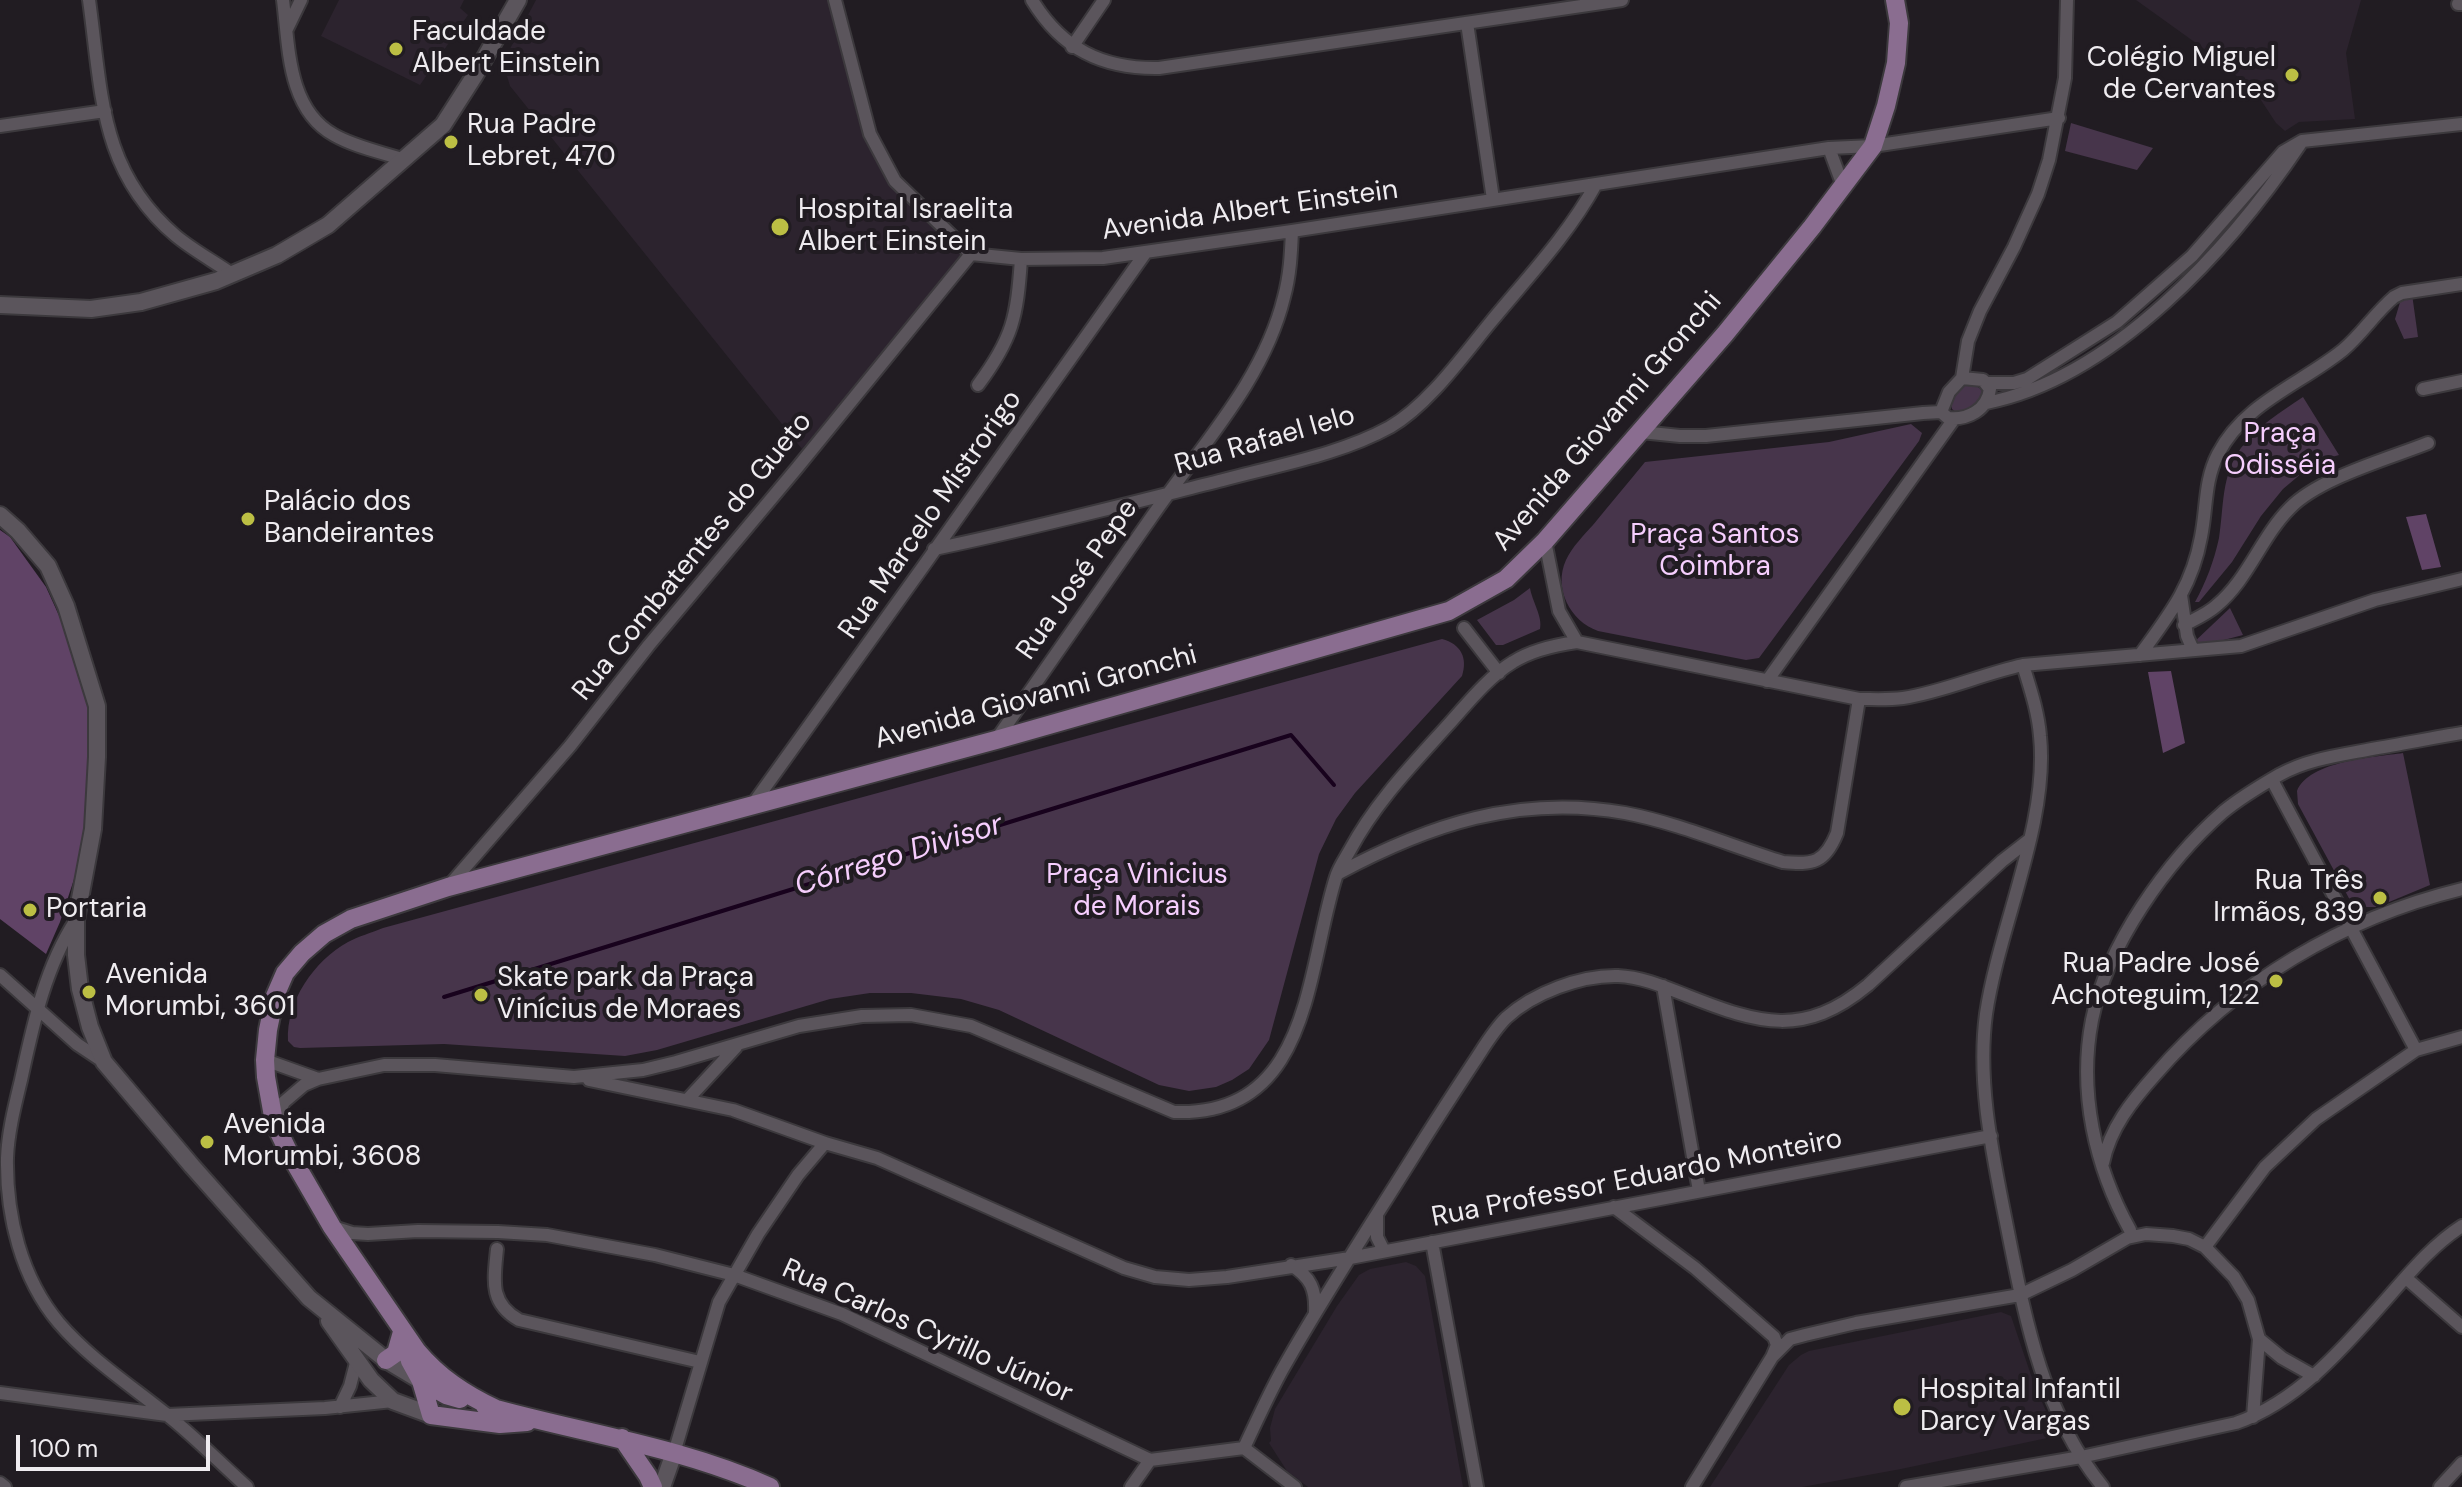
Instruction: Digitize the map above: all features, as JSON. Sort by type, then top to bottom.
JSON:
[{"type":"main road","points":[[0,305],[91,309],[141,302],[216,281],[277,255],[328,225],[443,125],[518,0]]},
{"type":"main road","name":"Avenida Giovanni Gronchi","points":[[496,1409],[463,1393],[444,1379],[402,1332],[332,1227],[274,1122],[266,1077],[268,1030],[275,996],[285,973],[302,953],[324,934],[351,919],[448,887],[996,740],[1449,611],[1506,579],[1545,541],[1725,334],[1873,146],[1896,63],[1899,23],[1895,0]]},
{"type":"main road","points":[[0,515],[48,566],[66,606],[97,706],[93,829],[76,920],[76,955],[80,989],[104,1062],[192,1166],[321,1309],[371,1380],[393,1401],[431,1415],[500,1424],[543,1422]]},
{"type":"main road","points":[[321,1309],[386,1360],[446,1395],[543,1422],[622,1438],[770,1487]]},
{"type":"main road","points":[[386,1360],[396,1353],[402,1332]]},
{"type":"main road","name":"Avenida Giovanni Gronchi","points":[[402,1332],[431,1415]]},
{"type":"main road","points":[[622,1438],[648,1476],[661,1486],[674,1453]]},
{"type":"street","points":[[89,0],[108,133],[117,159],[144,204],[178,238],[232,274]]},
{"type":"street","points":[[283,0],[293,76],[308,110],[317,122],[341,139],[405,160]]},
{"type":"street","points":[[287,29],[301,0]]},
{"type":"street","points":[[835,0],[870,134],[895,181],[971,254]]},
{"type":"street","points":[[1032,0],[1040,14],[1072,47],[1102,61],[1132,68],[1159,68],[1622,0]]},
{"type":"street","points":[[1072,47],[1104,0]]},
{"type":"street","points":[[1941,412],[1946,397],[1962,378],[1968,341],[2038,194],[2049,160],[2065,78],[2067,0]]},
{"type":"street","points":[[1467,23],[1493,199]]},
{"type":"street","points":[[0,126],[105,111]]},
{"type":"street","name":"Avenida Albert Einstein","points":[[971,254],[1021,259],[1103,258],[1829,148],[1873,146],[2059,118]]},
{"type":"street","points":[[1962,378],[1972,378],[1988,386],[2027,379],[2117,322],[2192,256],[2283,152],[2302,141],[2462,124]]},
{"type":"street","points":[[1641,432],[1706,436],[1941,412],[1954,419],[1972,414],[1986,403],[2021,395],[2070,374],[2139,325],[2194,274],[2235,232],[2302,141]]},
{"type":"street","points":[[1829,148],[1843,186]]},
{"type":"street","name":"Rua Rafael Ielo","points":[[934,549],[1166,495],[1314,456],[1358,442],[1392,426],[1422,402],[1452,368],[1571,225],[1596,184]]},
{"type":"street","name":"Rua José Pepe","points":[[996,740],[1166,495],[1236,400],[1266,349],[1284,300],[1290,270],[1292,231]]},
{"type":"street","name":"Rua Marcelo Mistrorigo","points":[[753,804],[1146,252]]},
{"type":"street","name":"Rua Combatentes do Gueto","points":[[448,887],[570,746],[649,645],[971,254]]},
{"type":"street","points":[[978,385],[995,363],[1009,336],[1017,307],[1021,259]]},
{"type":"street","points":[[2140,655],[2175,608],[2192,573],[2200,544],[2209,477],[2219,451],[2243,419],[2263,402],[2311,374],[2345,348],[2394,297],[2402,293],[2462,284]]},
{"type":"street","points":[[2423,389],[2462,381]]},
{"type":"street","points":[[1986,403],[1988,386]]},
{"type":"street","points":[[1767,681],[1954,419]]},
{"type":"street","points":[[2184,625],[2204,615],[2225,597],[2288,510],[2304,494],[2428,443]]},
{"type":"street","points":[[1545,541],[1556,602],[1577,642]]},
{"type":"street","points":[[274,1122],[292,1093],[318,1079],[384,1065],[435,1065],[574,1077],[643,1070],[799,1026],[862,1016],[911,1015],[971,1026],[1174,1112],[1195,1113],[1250,1094],[1275,1072],[1288,1051],[1302,1015],[1337,874],[1375,809],[1470,701],[1513,662],[1539,650],[1577,642],[1859,699],[1903,698],[2023,665],[2241,646],[2375,600],[2458,580],[2462,591]]},
{"type":"street","points":[[2181,595],[2184,625],[2193,650]]},
{"type":"street","points":[[1464,628],[1499,673]]},
{"type":"street","points":[[2023,665],[2041,739],[2040,772],[2029,840],[1986,1013],[1983,1070],[1991,1136],[2020,1295],[2034,1350],[2064,1426],[2103,1487]]},
{"type":"street","points":[[1337,874],[1417,835],[1464,819],[1531,808],[1627,813],[1783,862],[1815,862],[1825,855],[1837,833],[1859,699]]},
{"type":"street","points":[[2132,1234],[2113,1197],[2093,1136],[2089,1110],[2088,1050],[2092,1019],[2101,989],[2119,948],[2162,877],[2186,848],[2225,811],[2272,780],[2302,765],[2334,756],[2462,733]]},
{"type":"street","points":[[2272,780],[2416,1050]]},
{"type":"street","points":[[1244,1448],[1281,1373],[1315,1314],[1465,1075],[1507,1017],[1533,999],[1569,984],[1596,977],[1619,976],[1663,986],[1715,1007],[1758,1019],[1804,1019],[1831,1011],[1848,1002],[1868,985],[2002,861],[2029,840]]},
{"type":"street","points":[[2102,1166],[2116,1125],[2179,1047],[2214,1013],[2271,972],[2351,927],[2419,899],[2462,889]]},
{"type":"street","points":[[76,920],[62,940],[38,1008],[11,1124],[7,1155],[8,1190],[20,1251],[36,1289],[59,1322],[103,1364],[167,1415],[247,1487]]},
{"type":"street","points":[[0,975],[81,1047],[104,1062]]},
{"type":"street","points":[[1663,986],[1699,1191]]},
{"type":"street","points":[[2205,1247],[2265,1167],[2316,1119],[2416,1050],[2462,1037]]},
{"type":"street","points":[[688,1099],[738,1045]]},
{"type":"street","points":[[265,1060],[318,1079]]},
{"type":"street","name":"Rua Professor Eduardo Monteiro","points":[[574,1077],[733,1110],[877,1158],[1124,1268],[1155,1277],[1189,1280],[1350,1258],[1991,1136]]},
{"type":"street","points":[[2089,1110],[2116,1125]]},
{"type":"street","points":[[674,1453],[719,1302],[758,1234],[798,1175],[825,1143]]},
{"type":"street","points":[[1614,1207],[1695,1268],[1774,1337],[1777,1345],[1692,1487]]},
{"type":"street","points":[[1377,1215],[1377,1237],[1384,1251]]},
{"type":"street","points":[[1906,1487],[2081,1457],[2253,1417],[2314,1376],[2431,1250],[2462,1226]]},
{"type":"street","name":"Rua Carlos Cyrillo Júnior","points":[[332,1227],[368,1234],[479,1230],[547,1235],[655,1255],[734,1275],[854,1320],[1150,1460]]},
{"type":"street","points":[[1770,1334],[1790,1339],[1856,1323],[2020,1295],[2072,1270],[2132,1234],[2173,1236],[2205,1247],[2234,1277],[2248,1300],[2259,1339],[2253,1417]]},
{"type":"street","points":[[1432,1242],[1477,1487]]},
{"type":"street","points":[[497,1249],[494,1282],[499,1304],[519,1320],[700,1362]]},
{"type":"street","points":[[1291,1265],[1310,1280],[1316,1297],[1315,1314]]},
{"type":"street","points":[[2406,1278],[2462,1327]]},
{"type":"street","points":[[1772,1357],[1790,1339]]},
{"type":"street","points":[[2259,1339],[2282,1358],[2314,1376]]},
{"type":"street","points":[[340,1407],[350,1386],[357,1359]]},
{"type":"street","points":[[0,1393],[167,1415],[340,1407],[393,1401]]},
{"type":"street","points":[[1131,1487],[1150,1460],[1244,1448],[1295,1487]]},
{"type":"street","points":[[2440,1487],[2462,1463]]},
{"type":"street","points":[[0,1483],[5,1487]]},
{"type":"shaded area","name":"Faculdade Albert Einstein","points":[[339,0],[464,0],[460,8],[468,15],[420,85],[321,36]]},
{"type":"shaded area","name":"Hospital Israelita Albert Einstein","points":[[536,0],[830,0],[874,145],[907,199],[964,256],[802,449],[510,86],[504,60]]},
{"type":"shaded area","name":"Colégio Miguel de Cervantes","points":[[2136,0],[2361,0],[2346,53],[2355,119],[2299,122],[2285,131],[2257,94],[2214,56]]},
{"type":"shaded area","points":[[2426,514],[2441,567],[2422,570],[2406,517]]},
{"type":"shaded area","points":[[0,530],[10,537],[46,587],[81,664],[95,735],[89,808],[77,870],[46,954],[0,919]]},
{"type":"shaded area","points":[[2171,671],[2185,743],[2163,753],[2148,672]]},
{"type":"shaded area","points":[[1406,1262],[1416,1266],[1425,1276],[1463,1487],[1308,1487],[1287,1471],[1269,1443],[1275,1409],[1359,1275],[1370,1269]]},
{"type":"shaded area","name":"Hospital Infantil Darcy Vargas","points":[[2001,1312],[2011,1316],[2034,1384],[2054,1429],[2052,1437],[1802,1487],[1710,1487],[1789,1365],[1801,1355]]},
{"type":"green space","points":[[2071,123],[2153,148],[2137,170],[2065,151]]},
{"type":"green space","points":[[2412,294],[2418,337],[2404,339],[2395,319],[2401,299]]},
{"type":"green space","points":[[1963,384],[1975,385],[1982,390],[1980,400],[1957,413],[1952,409],[1950,399]]},
{"type":"green space","name":"Praça Odisséia","points":[[2303,397],[2339,455],[2315,462],[2283,489],[2261,516],[2232,562],[2199,602],[2195,602],[2215,555],[2224,492],[2235,458],[2254,433]]},
{"type":"green space","name":"Praça Santos Coimbra","points":[[1911,424],[1922,433],[1919,441],[1759,658],[1746,660],[1598,631],[1572,612],[1562,582],[1562,571],[1569,555],[1645,462],[1829,442]]},
{"type":"green space","points":[[1530,588],[1540,629],[1496,645],[1477,620]]},
{"type":"green space","points":[[2230,608],[2243,635],[2192,644]]},
{"type":"green space","name":"Praça Vinicius de Morais","points":[[1442,639],[1454,644],[1461,653],[1464,663],[1462,676],[1355,793],[1336,819],[1319,854],[1269,1040],[1249,1069],[1216,1087],[1189,1091],[1159,1085],[999,1010],[961,999],[911,993],[870,993],[830,999],[657,1050],[625,1056],[444,1044],[300,1048],[288,1041],[297,997],[314,971],[348,942],[383,928]]},
{"type":"green space","points":[[2403,753],[2430,885],[2377,907],[2360,907],[2351,902],[2298,804],[2297,791],[2304,781],[2328,767]]},
{"type":"waterway","name":"Córrego Divisor","points":[[444,997],[1291,735],[1334,785]]},
{"type":"place","name":"Faculdade Albert Einstein","points":[[396,49]]},
{"type":"place","name":"Colégio Miguel de Cervantes","points":[[2292,75]]},
{"type":"place","name":"Rua Padre Lebret, 470","points":[[451,142]]},
{"type":"place","name":"Hospital Israelita Albert Einstein","points":[[780,227]]},
{"type":"place","name":"Palácio dos Bandeirantes","points":[[248,519]]},
{"type":"place","name":"Rua Três Irmãos, 839","points":[[2380,898]]},
{"type":"place","name":"Portaria","points":[[30,910]]},
{"type":"place","name":"Rua Padre José Achoteguim, 122","points":[[2276,981]]},
{"type":"place","name":"Avenida Morumbi, 3601","points":[[89,992]]},
{"type":"place","name":"Skate park da Praça Vinícius de Moraes","points":[[481,995]]},
{"type":"place","name":"Avenida Morumbi, 3608","points":[[207,1142]]},
{"type":"place","name":"Hospital Infantil Darcy Vargas","points":[[1902,1407]]}]
